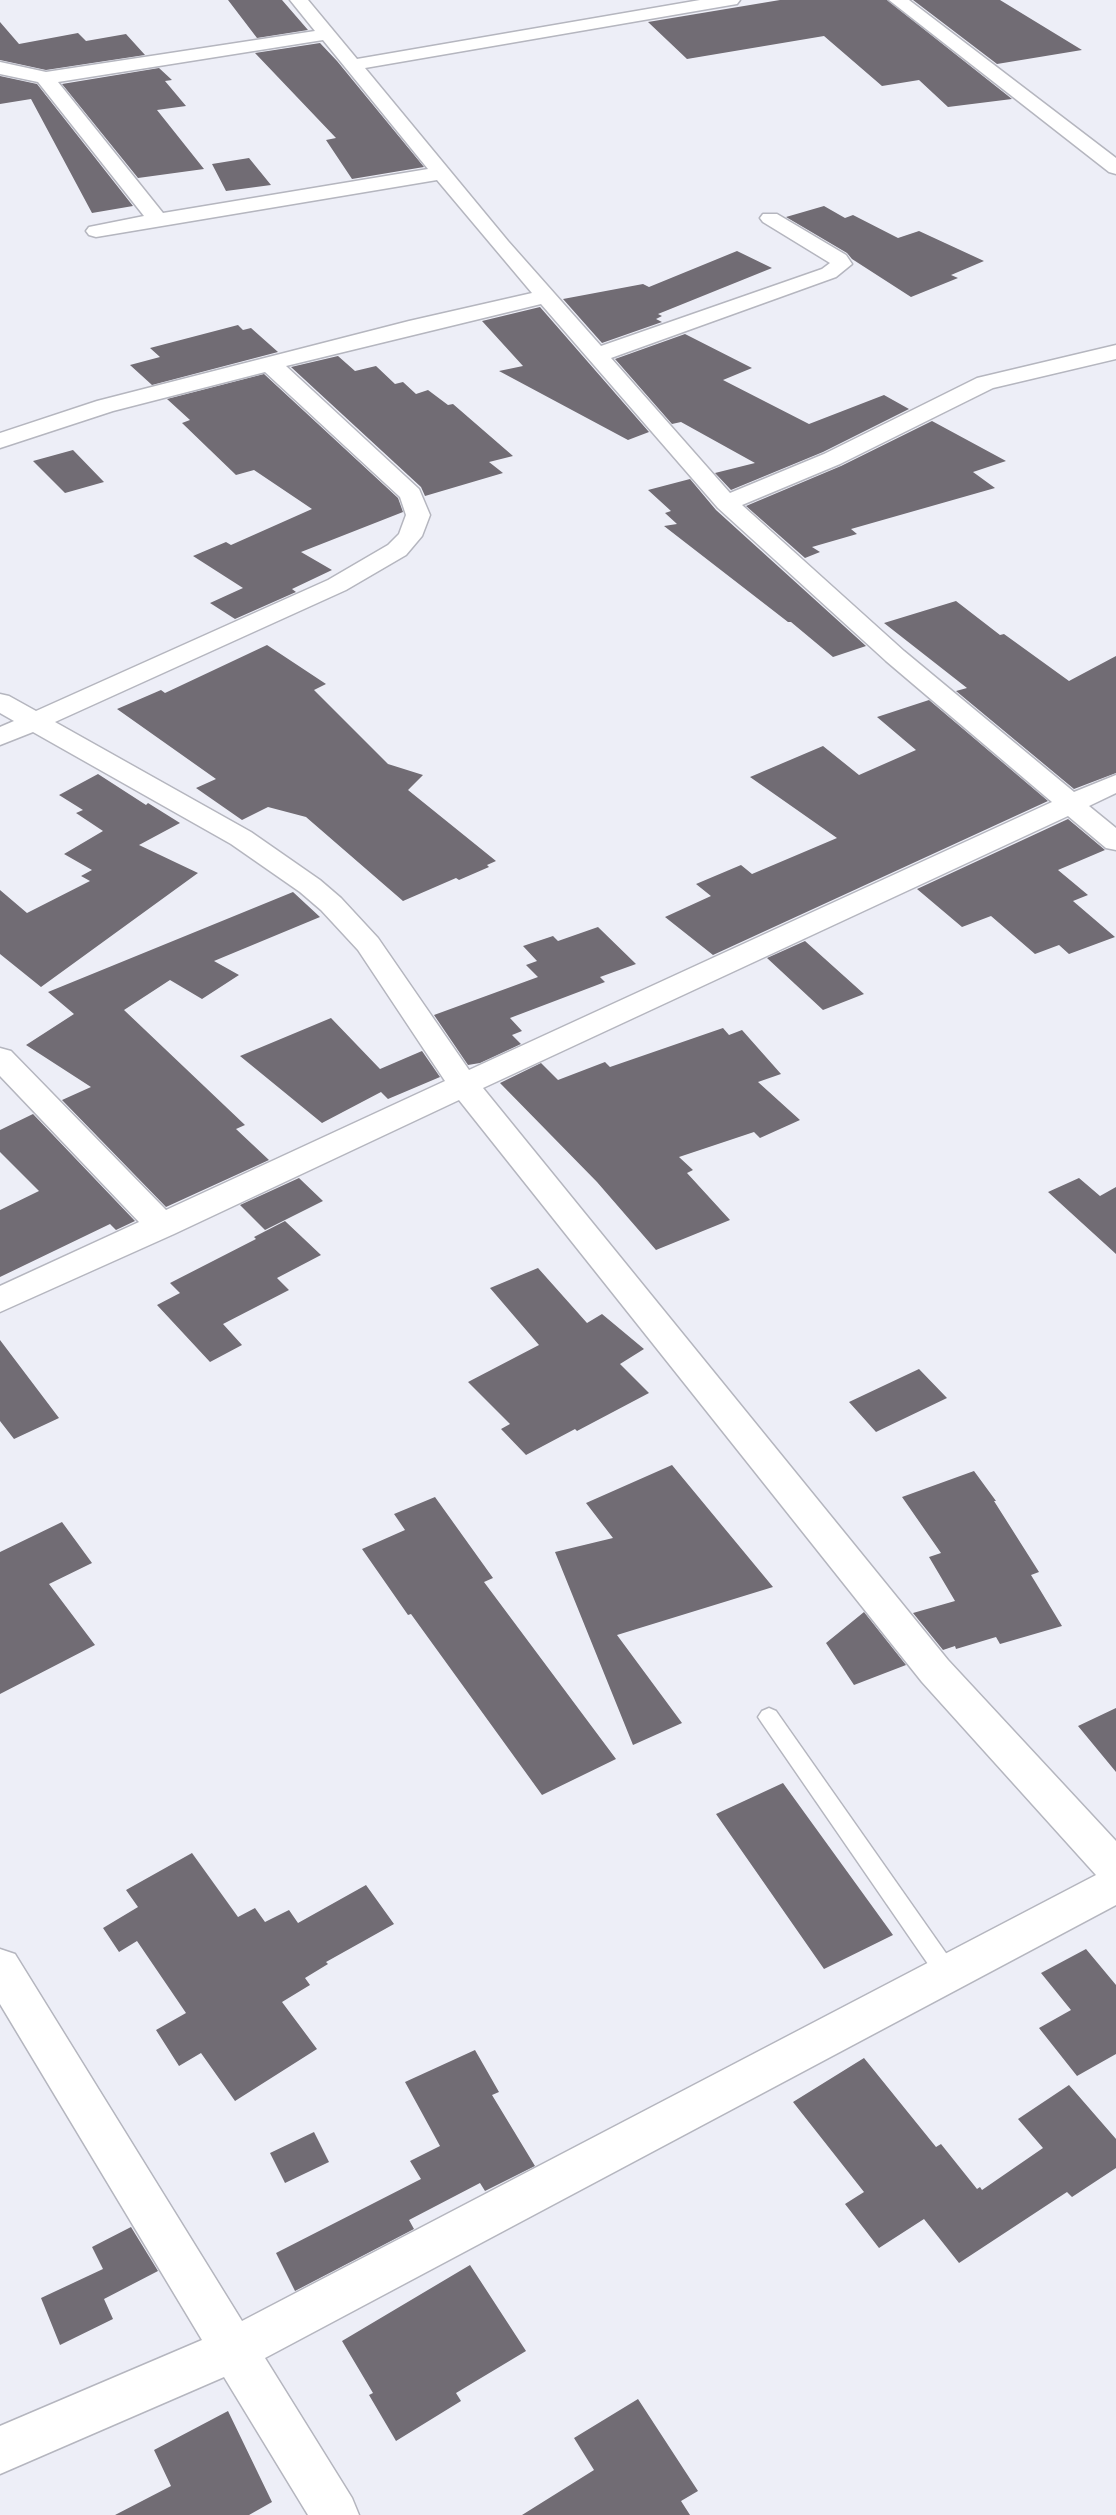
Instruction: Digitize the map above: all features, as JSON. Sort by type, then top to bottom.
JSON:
[{"type":"street","points":[[299,0],[496,239],[726,503],[895,656],[1068,804],[1116,842]]},
{"type":"street","points":[[353,65],[731,0]]},
{"type":"street","points":[[898,0],[1116,168]]},
{"type":"street","points":[[0,68],[45,78],[328,34]]},
{"type":"street","points":[[45,78],[158,220]]},
{"type":"street","points":[[96,231],[442,173]]},
{"type":"street","points":[[598,355],[829,273],[842,264],[832,255],[770,218]]},
{"type":"street","points":[[0,441],[105,406],[547,296]]},
{"type":"street","points":[[726,503],[832,459],[985,383],[1116,352]]},
{"type":"street","points":[[0,737],[337,585],[397,550],[410,536],[418,514],[411,494],[270,364]]},
{"type":"street","points":[[0,702],[233,834],[310,886],[368,944],[463,1084],[934,1671],[1116,1869]]},
{"type":"street","points":[[0,1300],[1116,783]]},
{"type":"street","points":[[0,1058],[162,1226]]},
{"type":"street","points":[[0,2450],[235,2349],[1116,1885]]},
{"type":"street","points":[[0,1967],[235,2349],[334,2515]]},
{"type":"lane","points":[[769,1717],[947,1973]]},
{"type":"building","points":[[228,0],[282,0],[308,30],[257,38]]},
{"type":"building","points":[[780,0],[887,0],[1012,99],[948,107],[919,80],[882,86],[824,36],[687,59],[648,22]]},
{"type":"building","points":[[913,0],[1000,0],[1082,50],[997,64]]},
{"type":"building","points":[[0,22],[19,44],[78,33],[86,41],[126,34],[145,55],[46,70],[0,60]]},
{"type":"building","points":[[320,43],[424,167],[352,179],[326,140],[336,138],[255,53]]},
{"type":"building","points":[[159,68],[172,80],[165,81],[186,106],[157,110],[204,169],[138,178],[62,84]]},
{"type":"building","points":[[0,76],[37,84],[133,206],[92,213],[31,99],[0,104]]},
{"type":"building","points":[[249,158],[271,185],[226,191],[212,164]]},
{"type":"building","points":[[824,206],[845,218],[853,215],[898,238],[919,231],[984,261],[951,275],[958,278],[911,297],[852,259],[847,253],[786,217]]},
{"type":"building","points":[[737,251],[772,268],[658,314],[662,316],[656,319],[662,322],[602,343],[563,299],[643,284],[649,287]]},
{"type":"building","points":[[540,307],[649,432],[628,440],[499,371],[523,366],[482,321]]},
{"type":"building","points":[[238,325],[243,330],[251,328],[278,352],[152,385],[130,365],[160,357],[150,348]]},
{"type":"building","points":[[685,334],[752,368],[723,380],[809,424],[884,395],[909,409],[823,452],[731,490],[715,473],[755,463],[681,422],[672,424],[615,359]]},
{"type":"building","points":[[338,356],[355,371],[376,366],[395,384],[403,382],[416,394],[428,390],[448,405],[453,404],[513,456],[489,462],[503,473],[425,496],[421,487],[291,367]]},
{"type":"building","points":[[264,374],[398,498],[403,512],[301,552],[332,570],[292,589],[296,592],[235,619],[210,603],[243,588],[193,556],[226,542],[231,545],[312,509],[254,470],[236,475],[182,423],[190,420],[167,399]]},
{"type":"building","points":[[932,421],[1006,461],[973,472],[995,488],[851,529],[857,534],[812,547],[820,552],[805,558],[746,506],[841,466]]},
{"type":"building","points":[[73,450],[104,482],[65,493],[33,461]]},
{"type":"building","points":[[690,479],[716,510],[866,646],[833,657],[791,622],[788,622],[664,526],[677,524],[665,513],[671,511],[648,490]]},
{"type":"building","points":[[956,601],[1000,635],[1004,634],[1069,681],[1116,656],[1116,773],[1074,789],[956,691],[967,688],[884,623]]},
{"type":"building","points":[[267,645],[326,684],[314,690],[388,764],[423,775],[408,790],[496,861],[487,865],[489,867],[459,880],[456,878],[403,901],[306,817],[268,807],[242,820],[196,788],[216,779],[117,709],[161,690],[165,693]]},
{"type":"building","points":[[929,700],[1048,801],[713,955],[665,917],[711,896],[696,884],[741,865],[752,874],[837,838],[750,777],[823,746],[859,775],[916,750],[877,717]]},
{"type":"building","points":[[98,774],[146,805],[148,803],[180,823],[139,845],[198,873],[41,987],[0,954],[0,890],[27,913],[90,881],[81,876],[92,870],[64,854],[103,831],[76,813],[83,810],[59,795]]},
{"type":"building","points":[[1068,819],[1105,850],[1058,870],[1088,895],[1073,901],[1115,937],[1069,954],[1059,945],[1035,954],[991,916],[962,927],[917,889]]},
{"type":"building","points":[[293,892],[320,917],[214,961],[239,975],[202,999],[170,980],[124,1010],[245,1125],[236,1129],[269,1160],[166,1207],[62,1100],[91,1087],[26,1045],[74,1014],[48,992]]},
{"type":"building","points":[[598,927],[636,964],[600,977],[605,982],[510,1018],[522,1031],[512,1035],[521,1044],[480,1063],[468,1065],[434,1015],[538,977],[526,965],[537,961],[523,946],[553,936],[558,941]]},
{"type":"building","points":[[805,941],[864,994],[823,1010],[767,958]]},
{"type":"building","points":[[331,1018],[380,1069],[422,1051],[440,1077],[388,1099],[381,1092],[322,1123],[240,1056]]},
{"type":"building","points":[[723,1028],[729,1035],[742,1030],[781,1074],[758,1082],[800,1120],[760,1138],[754,1132],[679,1157],[693,1170],[687,1173],[730,1220],[656,1250],[597,1182],[500,1083],[541,1063],[558,1080],[605,1062],[610,1067]]},
{"type":"building","points":[[33,1114],[135,1221],[116,1230],[110,1224],[0,1277],[0,1210],[39,1191],[0,1152],[0,1130]]},
{"type":"building","points":[[299,1178],[323,1201],[265,1230],[240,1205]]},
{"type":"building","points":[[1079,1178],[1100,1196],[1116,1187],[1116,1254],[1048,1192]]},
{"type":"building","points":[[285,1221],[321,1255],[277,1278],[289,1290],[223,1324],[242,1345],[210,1362],[157,1305],[180,1293],[170,1283],[256,1239],[254,1237]]},
{"type":"building","points":[[538,1268],[587,1323],[602,1314],[644,1349],[620,1364],[649,1393],[526,1455],[501,1429],[510,1424],[468,1382],[539,1345],[490,1288]]},
{"type":"building","points":[[0,1340],[59,1418],[14,1439],[0,1421]]},
{"type":"building","points":[[919,1369],[947,1398],[876,1432],[849,1402]]},
{"type":"building","points":[[672,1465],[773,1587],[617,1635],[682,1723],[633,1745],[555,1552],[613,1538],[586,1503]]},
{"type":"building","points":[[974,1471],[996,1501],[994,1501],[1039,1572],[1031,1575],[1062,1626],[1000,1644],[996,1637],[956,1649],[955,1646],[943,1650],[913,1613],[955,1601],[929,1557],[941,1553],[902,1497]]},
{"type":"building","points":[[435,1497],[493,1578],[484,1582],[616,1759],[542,1795],[411,1614],[408,1615],[362,1549],[405,1530],[394,1514]]},
{"type":"building","points":[[62,1522],[92,1563],[49,1584],[95,1645],[0,1694],[0,1552]]},
{"type":"building","points":[[864,1612],[906,1665],[854,1685],[826,1643]]},
{"type":"building","points":[[1116,1708],[1116,1772],[1078,1726]]},
{"type":"building","points":[[783,1783],[893,1935],[824,1969],[716,1814]]},
{"type":"building","points":[[192,1853],[238,1917],[255,1908],[265,1922],[289,1910],[298,1923],[366,1885],[394,1924],[326,1962],[328,1964],[305,1978],[310,1985],[282,2002],[317,2049],[235,2101],[201,2053],[179,2066],[156,2030],[186,2013],[137,1941],[119,1952],[103,1928],[138,1907],[126,1890]]},
{"type":"building","points":[[1086,1949],[1116,1985],[1116,2054],[1077,2076],[1039,2028],[1071,2010],[1041,1973]]},
{"type":"building","points":[[475,2050],[499,2092],[492,2095],[535,2166],[485,2191],[480,2183],[409,2220],[414,2229],[295,2291],[276,2253],[421,2179],[410,2161],[440,2146],[405,2082]]},
{"type":"building","points":[[864,2058],[936,2147],[941,2144],[977,2189],[980,2187],[982,2190],[1043,2148],[1018,2119],[1069,2085],[1116,2139],[1116,2168],[1072,2197],[1067,2192],[959,2263],[924,2219],[879,2248],[845,2204],[864,2192],[793,2102]]},
{"type":"building","points":[[314,2132],[329,2162],[285,2183],[270,2153]]},
{"type":"building","points":[[131,2227],[158,2271],[104,2299],[113,2319],[60,2345],[41,2298],[103,2269],[92,2247]]},
{"type":"building","points":[[470,2265],[526,2351],[456,2393],[461,2401],[396,2441],[369,2395],[373,2393],[342,2341]]},
{"type":"building","points":[[638,2399],[698,2491],[681,2501],[690,2515],[522,2515],[594,2470],[574,2438]]},
{"type":"building","points":[[228,2411],[272,2502],[249,2515],[115,2515],[171,2486],[154,2450]]}]
